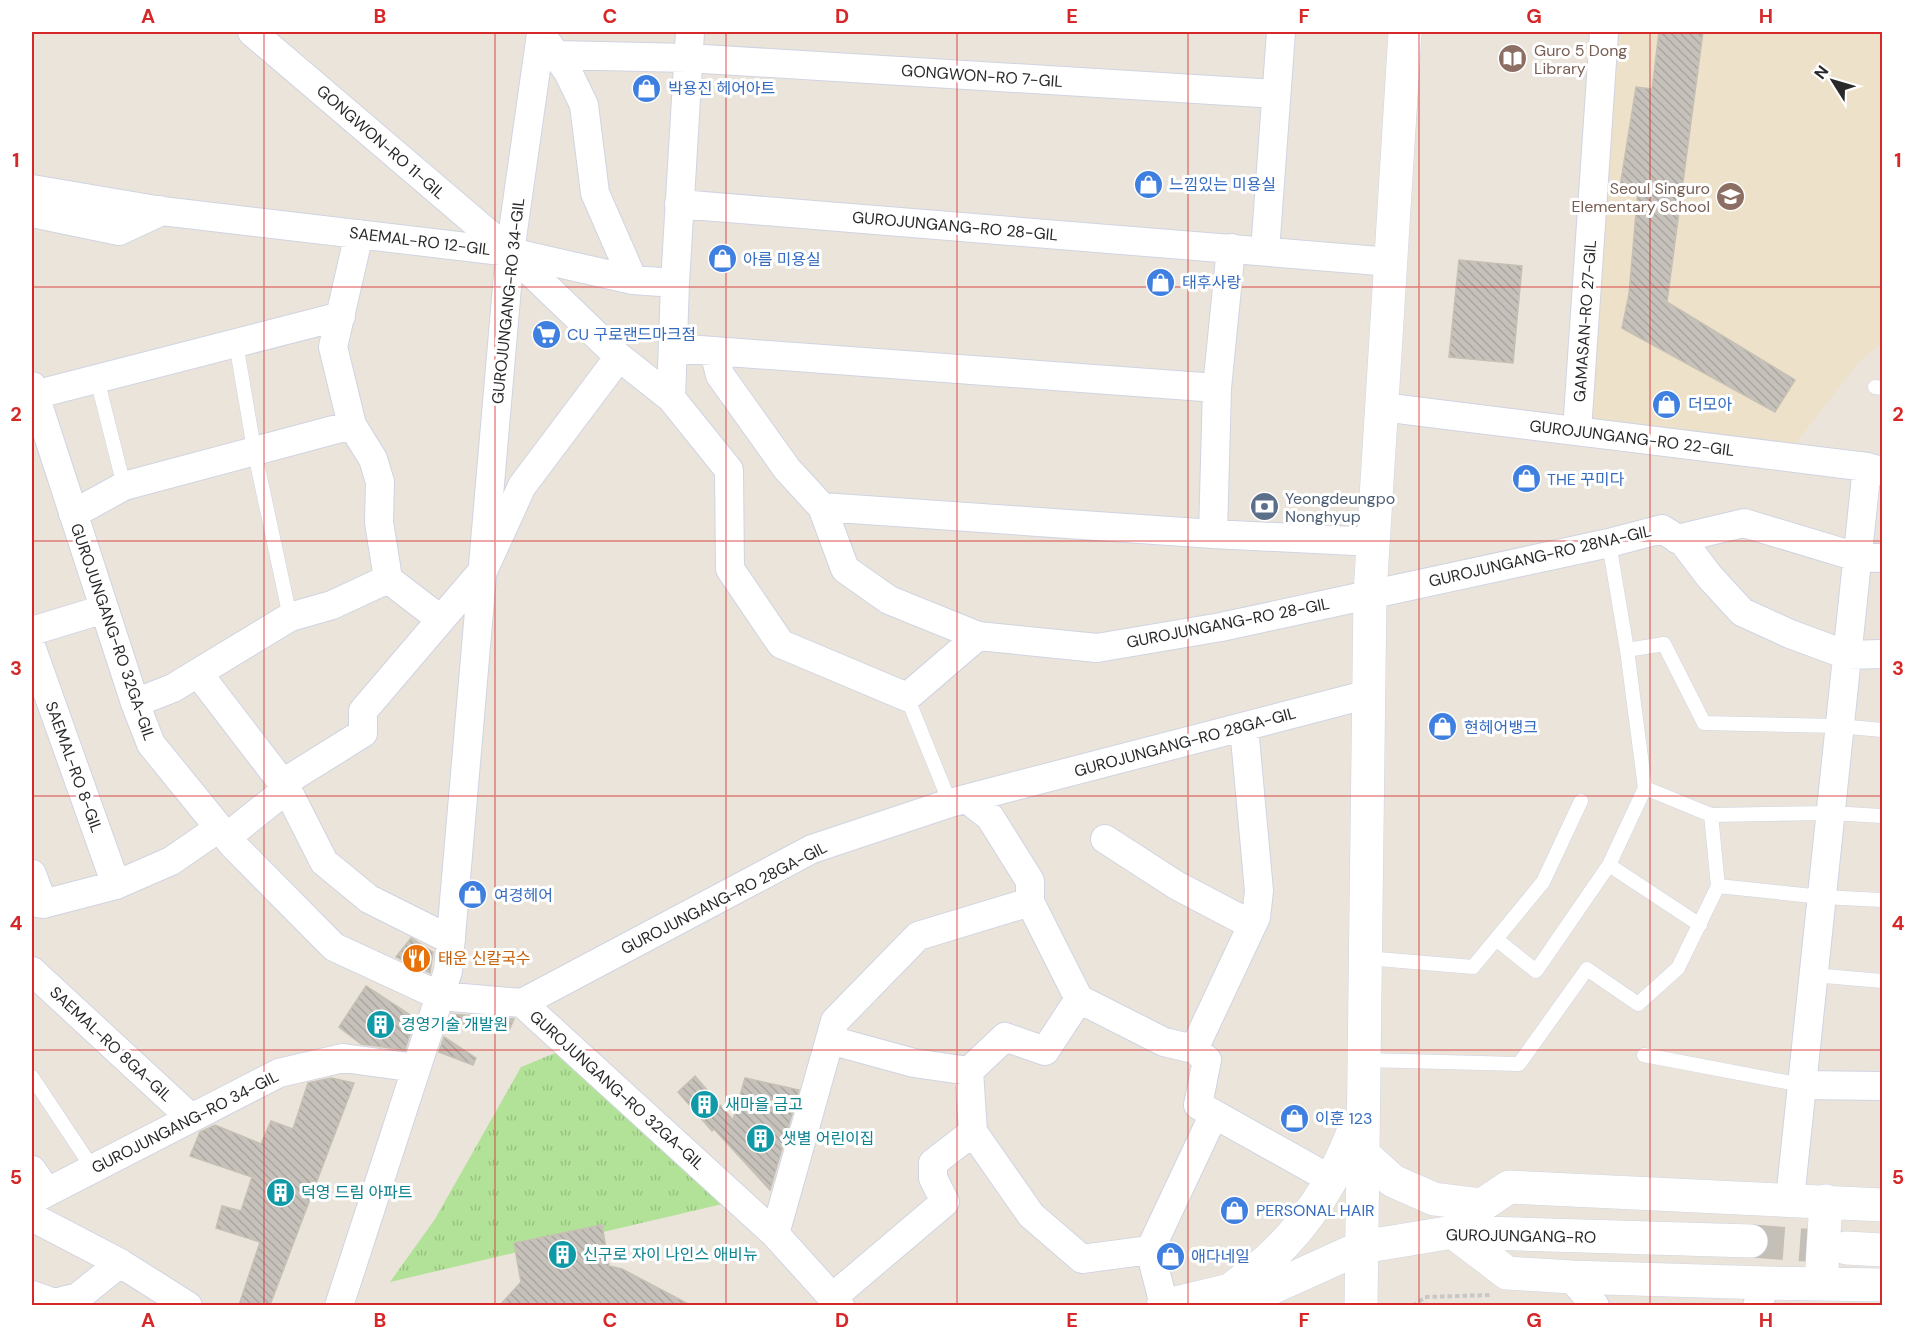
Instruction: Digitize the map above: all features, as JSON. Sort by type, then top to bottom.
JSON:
[{"type":"street","name":"GONGWON-RO 11-GIL","points":[[252,32],[510,252]]},
{"type":"street","points":[[1265,251],[1281,32]]},
{"type":"street","points":[[1361,1305],[1370,594],[1405,32]]},
{"type":"street","name":"GAMASAN-RO 27-GIL","points":[[1577,431],[1604,32]]},
{"type":"street","name":"GUROJUNGANG-RO 34-GIL","points":[[339,1305],[448,971],[510,252],[545,40]]},
{"type":"street","points":[[545,40],[568,72],[584,105],[595,192],[633,280]]},
{"type":"street","name":"GONGWON-RO 7-GIL","points":[[545,40],[689,45],[1276,94]]},
{"type":"street","points":[[671,398],[675,283],[689,45]]},
{"type":"street","name":"SAEMAL-RO 12-GIL","points":[[32,170],[128,187],[162,211]]},
{"type":"street","name":"SAEMAL-RO 12-GIL","points":[[32,189],[162,211],[510,252],[633,280],[675,283]]},
{"type":"street","name":"GUROJUNGANG-RO 28-GIL","points":[[680,204],[1391,262]]},
{"type":"street","points":[[32,213],[119,231],[162,211]]},
{"type":"street","points":[[358,234],[333,347],[352,424],[373,459],[380,482],[379,522],[388,579],[440,619]]},
{"type":"street","points":[[1213,534],[1217,388],[1231,248]]},
{"type":"street","points":[[510,252],[620,357],[671,398],[729,470],[730,569],[781,644],[907,697],[978,636]]},
{"type":"street","name":"GUROJUNGANG-RO 32GA-GIL","points":[[341,316],[97,379],[33,391],[135,703],[151,744],[223,833],[334,947],[440,996],[522,1003],[775,1234],[836,1301],[945,1202],[933,1178],[933,1163],[973,1132]]},
{"type":"street","points":[[673,348],[1217,388]]},
{"type":"street","name":"GUROJUNGANG-RO 28-GIL","points":[[714,351],[720,375],[788,469],[822,507],[845,569],[889,600],[978,636],[1097,648],[1221,627],[1370,594]]},
{"type":"street","name":"GUROJUNGANG-RO 34-GIL","points":[[223,833],[287,789],[291,778],[363,734],[363,711],[484,569],[522,486],[620,357]]},
{"type":"street","name":"GUROJUNGANG-RO 22-GIL","points":[[1382,407],[1875,469]]},
{"type":"street","points":[[73,514],[124,486],[352,424]]},
{"type":"street","points":[[1762,1294],[1802,1085],[1847,655],[1870,557],[1875,469]]},
{"type":"street","points":[[822,507],[1213,534],[1374,542]]},
{"type":"street","points":[[1677,539],[1744,523],[1870,557]]},
{"type":"street","name":"GUROJUNGANG-RO 28NA-GIL","points":[[1370,594],[1609,543],[1662,529],[1684,543],[1709,576],[1743,612],[1790,634],[1847,655],[1882,654]]},
{"type":"street","points":[[135,703],[173,688],[290,617],[332,605],[388,579]]},
{"type":"street","points":[[32,631],[104,609]]},
{"type":"street","name":"SAEMAL-RO 8-GIL","points":[[32,649],[116,885]]},
{"type":"street","points":[[198,673],[287,789],[324,862],[369,899],[451,940]]},
{"type":"street","name":"GUROJUNGANG-RO 28GA-GIL","points":[[522,1003],[812,849],[959,801],[1369,694]]},
{"type":"street","points":[[1194,1048],[1256,917],[1259,891],[1244,727]]},
{"type":"street","points":[[959,801],[990,817],[1030,881],[1030,902],[1079,999],[1164,1042],[1194,1048],[1207,1060],[1198,1105],[1332,1180]]},
{"type":"street","points":[[32,874],[37,903],[116,885],[171,861],[223,833]]},
{"type":"street","points":[[1105,839],[1176,885],[1252,925]]},
{"type":"street","points":[[775,1234],[835,1021],[918,936],[1030,902]]},
{"type":"street","name":"SAEMAL-RO 8GA-GIL","points":[[32,971],[191,1118]]},
{"type":"street","points":[[969,1071],[1005,1037],[1045,1051],[1079,999]]},
{"type":"street","points":[[830,1040],[914,1063],[969,1071]]},
{"type":"street","name":"GUROJUNGANG-RO 34-GIL","points":[[37,1188],[93,1169],[279,1073],[343,1059],[416,1068]]},
{"type":"street","points":[[969,1071],[973,1132],[1031,1215],[1082,1259],[1150,1250]]},
{"type":"street","points":[[1802,1085],[1882,1086]]},
{"type":"street","points":[[1232,1297],[1300,1226],[1332,1180],[1348,1149],[1363,1105]]},
{"type":"street","points":[[1214,1114],[1150,1250],[1164,1305],[1232,1297],[1300,1274]]},
{"type":"street","points":[[1363,1154],[1393,1181],[1434,1199],[1482,1205]]},
{"type":"street","points":[[1882,1204],[1509,1187],[1482,1205],[1453,1232],[1507,1273],[1762,1294],[1821,1284],[1882,1285]]},
{"type":"street","points":[[1821,1284],[1826,1201]]},
{"type":"street","points":[[32,1217],[120,1263],[188,1305]]},
{"type":"street","name":"GUROJUNGANG-RO","points":[[1300,1274],[1362,1247],[1453,1232],[1751,1242]]},
{"type":"street","points":[[1846,1248],[1882,1250]]},
{"type":"street","points":[[32,1295],[54,1303],[78,1297],[120,1263]]},
{"type":"street","points":[[1269,1305],[1300,1274]]},
{"type":"street","points":[[1571,1277],[1595,1305]]},
{"type":"lane","points":[[236,343],[254,449],[290,617]]},
{"type":"lane","points":[[97,379],[124,486]]},
{"type":"lane","points":[[1496,939],[1536,971],[1609,865],[1645,788],[1627,650],[1609,543]]},
{"type":"lane","points":[[1627,650],[1664,644],[1704,723],[1839,726],[1882,730]]},
{"type":"lane","points":[[907,697],[959,801]]},
{"type":"lane","points":[[1645,788],[1712,815],[1830,813],[1882,816]]},
{"type":"lane","points":[[1366,958],[1473,967],[1542,882],[1581,801]]},
{"type":"lane","points":[[1365,1060],[1519,1064],[1587,969],[1638,1004],[1678,968],[1719,886],[1712,815]]},
{"type":"lane","points":[[1609,865],[1700,925]]},
{"type":"lane","points":[[1719,886],[1821,897],[1882,900]]},
{"type":"lane","points":[[1813,975],[1882,981]]},
{"type":"lane","points":[[1644,1054],[1802,1085]]},
{"type":"lane","points":[[32,1077],[93,1169]]},
{"type":"shaded area","name":"Seoul Singuro Elementary School","points":[[1604,32],[1882,32],[1882,343],[1859,362],[1785,457],[1577,431]]},
{"type":"green space","points":[[560,1051],[727,1203],[390,1282],[435,1219],[521,1067]]},
{"type":"building","points":[[1659,32],[1703,32],[1667,302],[1795,380],[1775,412],[1622,328],[1629,294],[1638,190],[1620,187],[1636,87],[1652,89]]},
{"type":"building","points":[[1459,260],[1522,266],[1513,363],[1449,357]]},
{"type":"building","name":"태운 신칼국수","points":[[411,938],[433,952],[430,973],[396,957]]},
{"type":"building","name":"경영기술 개발원","points":[[366,986],[415,1018],[405,1050],[361,1044],[339,1027]]},
{"type":"building","points":[[452,1014],[514,1019],[508,1033],[449,1022]]},
{"type":"building","points":[[444,1037],[476,1058],[473,1065],[439,1052]]},
{"type":"building","name":"샛별 어린이집","points":[[695,1076],[733,1120],[745,1078],[799,1090],[770,1190],[714,1129],[712,1131],[678,1092]]},
{"type":"building","name":"덕영 드림 아파트","points":[[331,1078],[354,1083],[270,1305],[239,1305],[260,1242],[216,1228],[222,1206],[241,1211],[252,1177],[190,1156],[200,1132],[215,1125],[261,1144],[271,1121],[293,1129],[308,1083]]},
{"type":"building","name":"신구로 자이 나인스 애비뉴","points":[[602,1225],[609,1266],[622,1269],[690,1305],[500,1305],[521,1282],[514,1243]]},
{"type":"tunnel","points":[[1751,1241],[1846,1248]]},
{"type":"place","name":"Guro 5 Dong Library","points":[[1513,59]]},
{"type":"place","name":"박용진 헤어아트","points":[[647,88]]},
{"type":"place","name":"느낌있는 미용실","points":[[1148,184]]},
{"type":"place","name":"Seoul Singuro Elementary School","points":[[1731,197]]},
{"type":"place","name":"아름 미용실","points":[[722,259]]},
{"type":"place","name":"태후사랑","points":[[1161,282]]},
{"type":"place","name":"CU 구로랜드마크점","points":[[546,334]]},
{"type":"place","name":"더모아","points":[[1667,404]]},
{"type":"place","name":"THE 꾸미다","points":[[1526,479]]},
{"type":"place","name":"Yeongdeungpo Nonghyup","points":[[1264,507]]},
{"type":"place","name":"현헤어뱅크","points":[[1443,727]]},
{"type":"place","name":"여경헤어","points":[[473,895]]},
{"type":"place","name":"태운 신칼국수","points":[[417,958]]},
{"type":"place","name":"경영기술 개발원","points":[[380,1024]]},
{"type":"place","name":"새마을 금고","points":[[704,1104]]},
{"type":"place","name":"이훈 123","points":[[1294,1118]]},
{"type":"place","name":"샛별 어린이집","points":[[761,1138]]},
{"type":"place","name":"덕영 드림 아파트","points":[[280,1192]]},
{"type":"place","name":"PERSONAL HAIR","points":[[1235,1210]]},
{"type":"place","name":"신구로 자이 나인스 애비뉴","points":[[562,1254]]},
{"type":"place","name":"애다네일","points":[[1170,1256]]}]
